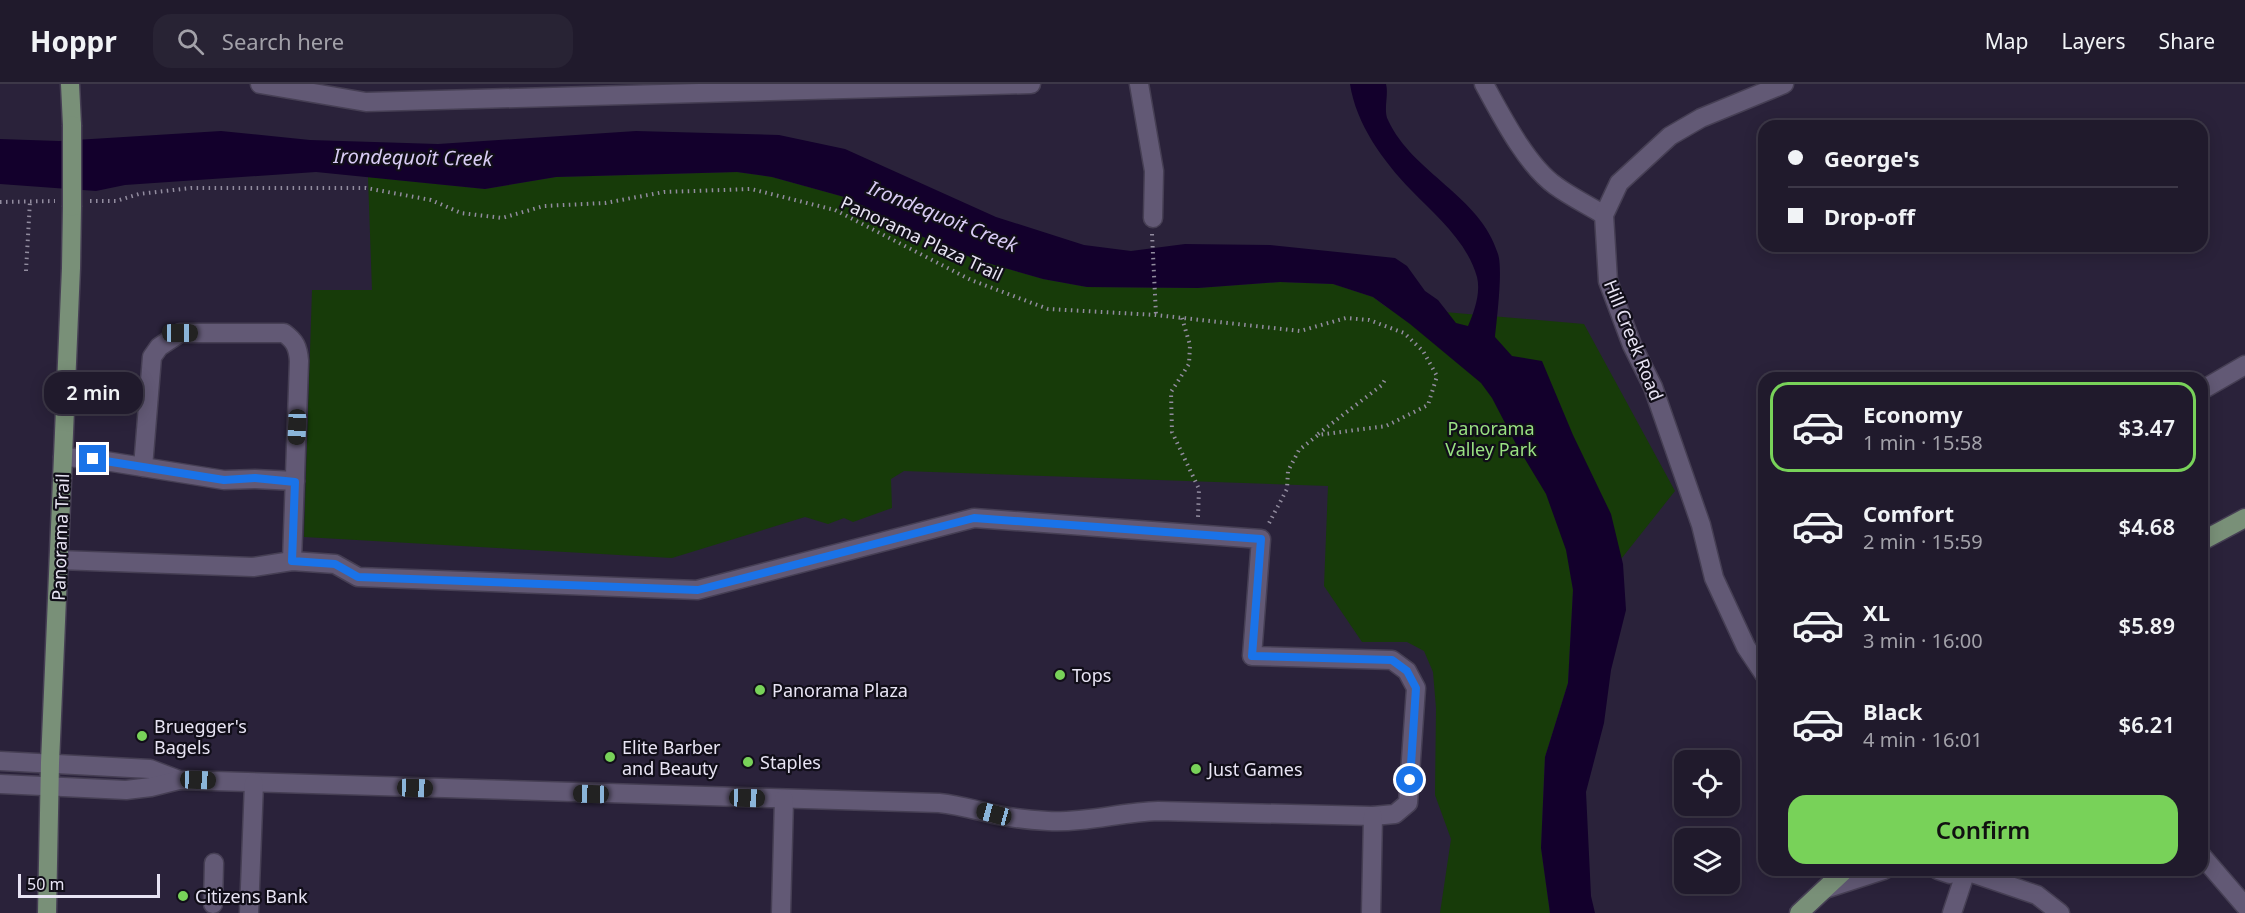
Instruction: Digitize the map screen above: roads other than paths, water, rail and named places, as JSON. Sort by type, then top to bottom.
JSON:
[{"type":"main road","name":"Panorama Trail","points":[[47,913],[50,763],[73,203],[70,84]]},
{"type":"main road","points":[[2208,538],[2245,518]]},
{"type":"main road","points":[[1799,913],[1839,876]]},
{"type":"street","points":[[260,84],[323,89],[366,102],[476,92],[1031,84]]},
{"type":"street","points":[[1139,84],[1154,171],[1153,218]]},
{"type":"street","points":[[1484,84],[1523,150],[1547,178],[1554,185],[1604,214]]},
{"type":"street","name":"Hill Creek Road","points":[[1758,665],[1746,647],[1714,578],[1701,525],[1653,387],[1632,345],[1608,281],[1604,214],[1619,183],[1670,136],[1701,118],[1784,84]]},
{"type":"street","points":[[143,467],[152,357],[159,347],[180,333],[284,333],[298,347],[299,354],[292,561]]},
{"type":"street","points":[[2208,387],[2245,365]]},
{"type":"street","points":[[63,457],[224,480],[255,478],[295,482]]},
{"type":"street","points":[[0,784],[126,790],[179,780],[960,805],[994,814],[1048,821],[1080,821],[1158,811],[1373,816],[1395,814],[1408,803],[1416,688],[1407,671],[1392,660],[1252,656],[1261,539],[974,518],[698,590],[358,577],[335,564],[292,561],[254,567],[59,560]]},
{"type":"street","points":[[0,761],[150,769],[179,780]]},
{"type":"street","points":[[249,913],[254,783]]},
{"type":"street","points":[[781,913],[784,799]]},
{"type":"street","points":[[1371,913],[1373,816]]},
{"type":"street","points":[[213,904],[214,863]]},
{"type":"street","points":[[2208,863],[2245,906]]},
{"type":"street","points":[[1825,889],[1865,876]]},
{"type":"street","points":[[1952,913],[1963,876]]},
{"type":"street","points":[[1980,876],[2037,895],[2060,913]]},
{"type":"street","points":[[2031,913],[2037,895]]},
{"type":"water","name":"Irondequoit Creek","points":[[1350,84],[1386,84],[1387,116],[1399,139],[1429,171],[1462,200],[1489,234],[1498,254],[1500,271],[1495,337],[1512,356],[1542,361],[1573,435],[1611,514],[1623,564],[1626,610],[1611,670],[1604,723],[1586,792],[1591,896],[1595,913],[1550,913],[1541,848],[1545,757],[1568,683],[1573,590],[1566,550],[1546,494],[1492,398],[1481,383],[1410,324],[1373,297],[1333,284],[1280,282],[1198,288],[1087,287],[1043,279],[977,260],[921,236],[848,198],[772,177],[737,172],[556,177],[485,189],[316,172],[125,185],[96,191],[0,184],[0,139],[59,141],[221,131],[310,140],[438,144],[636,131],[779,135],[845,149],[996,217],[1084,245],[1131,251],[1185,244],[1270,245],[1395,258],[1407,266],[1425,291],[1438,300],[1456,323],[1468,326],[1475,309],[1478,289],[1477,277],[1472,264],[1458,240],[1401,179],[1372,141],[1358,113]]},
{"type":"place","name":"Tops","points":[[1060,675]]},
{"type":"place","name":"Panorama Plaza","points":[[760,690]]},
{"type":"place","name":"Bruegger's Bagels","points":[[142,736]]},
{"type":"place","name":"Elite Barber and Beauty","points":[[610,757]]},
{"type":"place","name":"Staples","points":[[748,762]]},
{"type":"place","name":"Just Games","points":[[1196,769]]},
{"type":"place","name":"Citizens Bank","points":[[183,896]]},
{"type":"park label","name":"Panorama Valley Park","points":[[1491,438]]}]
